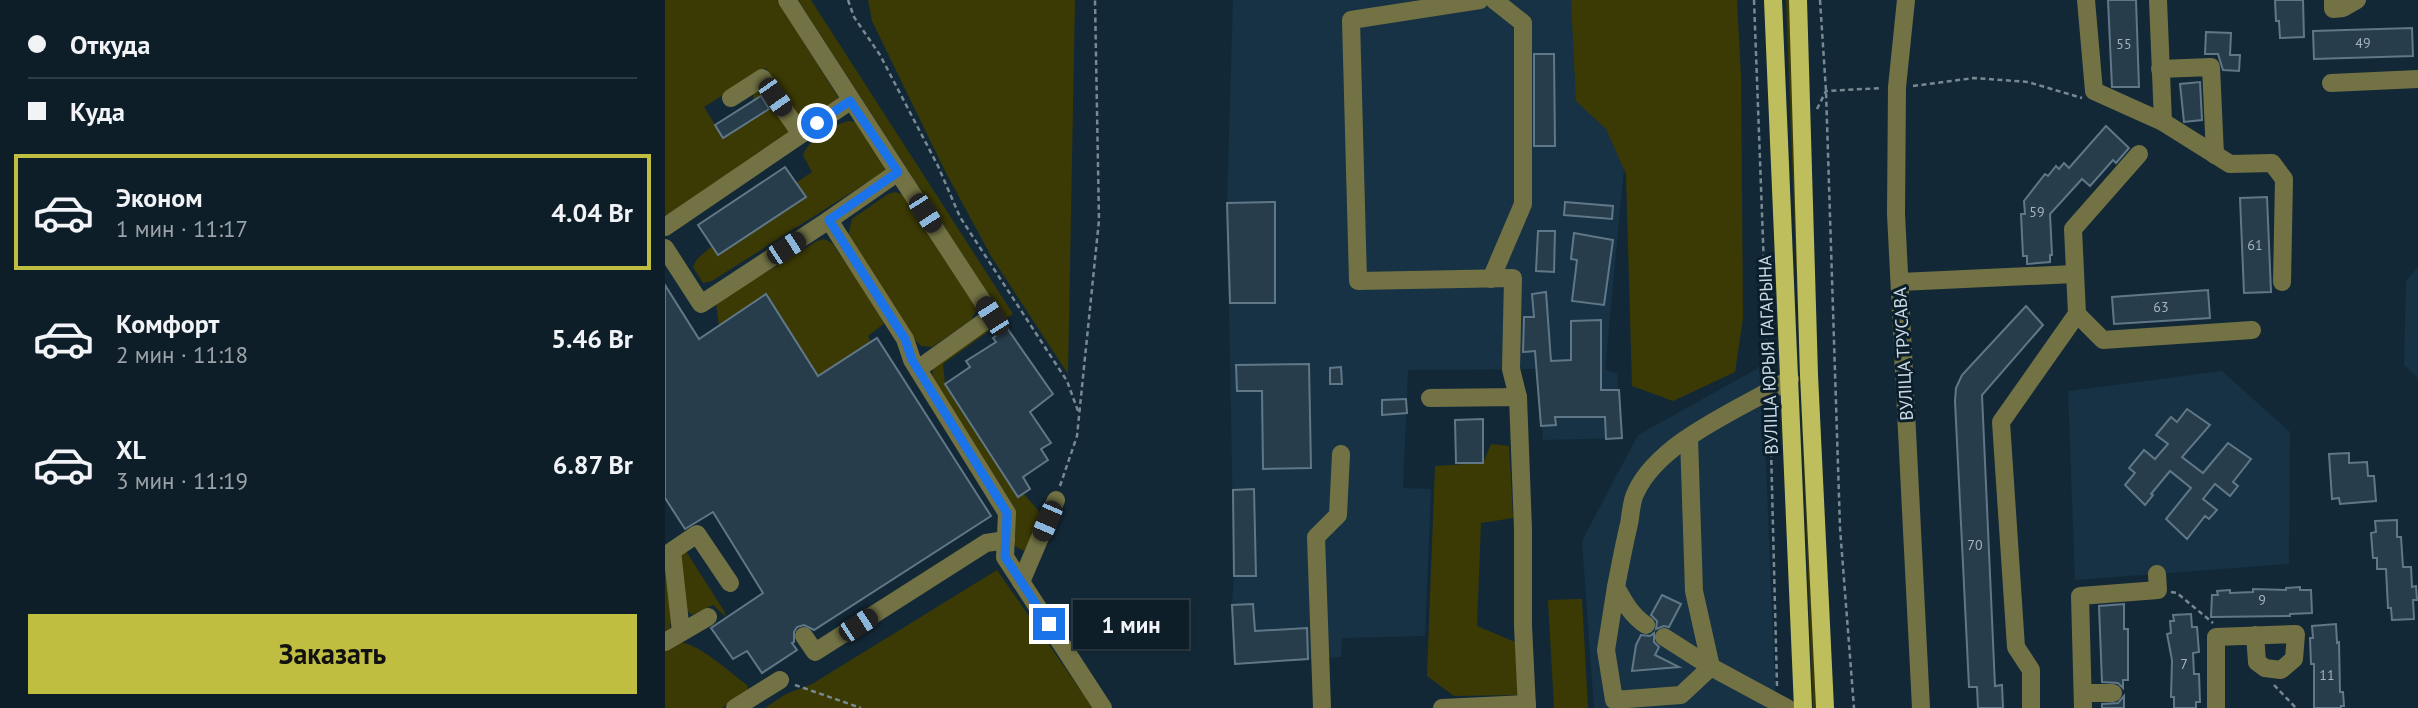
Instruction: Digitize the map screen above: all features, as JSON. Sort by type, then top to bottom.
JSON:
[{"type":"main road","name":"ВУЛІЦА ЮРЫЯ ГАГАРЫНА","points":[[1773,0],[1803,708]]},
{"type":"main road","points":[[1798,0],[1809,375],[1825,708]]},
{"type":"street","points":[[787,0],[850,101],[992,316],[918,369]]},
{"type":"street","points":[[1442,708],[1527,706],[1517,397],[1511,369],[1513,278],[1358,281],[1350,20],[1480,0]]},
{"type":"street","points":[[1491,279],[1523,204],[1523,23],[1494,0]]},
{"type":"street","name":"ВУЛІЦА ТРУСАВА","points":[[1906,0],[1897,87],[1896,214],[1921,708]]},
{"type":"street","points":[[2086,0],[2094,91],[2163,122],[2230,164],[2272,163],[2284,179],[2283,282]]},
{"type":"street","points":[[2158,0],[2163,122]]},
{"type":"street","points":[[2333,0],[2333,9],[2343,8],[2357,0]]},
{"type":"street","points":[[2160,69],[2211,66],[2215,155]]},
{"type":"street","points":[[731,98],[762,78],[801,134]]},
{"type":"street","points":[[2331,83],[2418,79]]},
{"type":"street","points":[[665,227],[850,101]]},
{"type":"street","points":[[2031,708],[2031,670],[2017,647],[2001,422],[2077,314],[2073,229],[2139,154]]},
{"type":"street","points":[[665,248],[701,304],[898,172]]},
{"type":"street","points":[[829,220],[905,339],[912,360],[1007,513],[1005,557],[1103,708]]},
{"type":"street","points":[[1900,282],[2074,274]]},
{"type":"street","points":[[2077,314],[2103,340],[2252,330]]},
{"type":"street","points":[[1711,667],[1681,695],[1614,700],[1606,650],[1635,494],[1658,463],[1689,438],[1731,411],[1790,379]]},
{"type":"street","points":[[1430,398],[1517,397]]},
{"type":"street","points":[[1689,438],[1694,591],[1711,667]]},
{"type":"street","points":[[1322,708],[1316,537],[1338,515],[1341,454]]},
{"type":"street","points":[[1021,582],[1056,500]]},
{"type":"street","points":[[681,632],[673,551],[697,534],[730,583]]},
{"type":"street","points":[[804,636],[815,652],[986,543],[1006,540]]},
{"type":"street","points":[[2113,693],[2083,701],[2080,596],[2158,590],[2157,573]]},
{"type":"street","points":[[1616,587],[1632,613],[1646,625]]},
{"type":"street","points":[[665,642],[708,617]]},
{"type":"street","points":[[2217,708],[2215,637],[2255,635]]},
{"type":"street","points":[[1664,637],[1711,667],[1783,706]]},
{"type":"street","points":[[735,708],[780,680]]},
{"type":"path","points":[[848,0],[854,17],[880,55],[938,166],[960,217],[1067,381],[1079,414]]},
{"type":"path","points":[[1056,500],[1077,436],[1098,220],[1095,0]]},
{"type":"path","points":[[1754,0],[1768,392],[1783,706]]},
{"type":"path","points":[[1820,0],[1826,91],[1840,528],[1854,708]]},
{"type":"path","points":[[1816,13],[1821,13]]},
{"type":"path","points":[[1826,91],[1897,87],[1974,78],[2028,82],[2087,100]]},
{"type":"path","points":[[1815,112],[1826,91]]},
{"type":"path","points":[[780,680],[861,708]]},
{"type":"shaded area","points":[[665,0],[777,0],[838,97],[836,105],[808,122],[799,119],[766,68],[704,107],[723,138],[773,107],[765,94],[753,101],[754,92],[765,89],[789,127],[788,136],[675,213],[665,215]]},
{"type":"shaded area","points":[[798,0],[811,0],[1013,314],[943,364],[945,384],[1017,496],[1023,493],[1043,516],[1024,551],[1013,545],[1013,505],[932,378],[933,368],[1000,313]]},
{"type":"shaded area","points":[[868,0],[1075,0],[1068,374],[991,256],[944,169],[872,21]]},
{"type":"shaded area","points":[[1233,0],[1640,0],[1605,369],[1617,374],[1622,438],[1543,440],[1537,369],[1408,370],[1403,488],[1431,489],[1425,636],[1342,638],[1341,657],[1235,664],[1227,203]]},
{"type":"shaded area","points":[[1571,0],[1737,0],[1741,76],[1743,318],[1735,372],[1673,401],[1632,386],[1626,174],[1606,129],[1576,101]]},
{"type":"shaded area","points":[[1786,0],[1790,0],[1816,708],[1813,708]]},
{"type":"shaded area","points":[[848,121],[855,122],[884,165],[885,171],[712,281],[703,283],[693,267],[697,259],[712,246],[719,255],[805,197],[796,183],[812,172],[803,155],[806,149],[821,134]]},
{"type":"shaded area","points":[[896,192],[903,195],[974,299],[976,311],[971,320],[932,347],[921,346],[915,340],[848,237],[852,219],[888,194]]},
{"type":"shaded area","points":[[824,239],[832,243],[886,322],[868,336],[871,342],[818,376],[766,294],[719,326],[716,303]]},
{"type":"shaded area","points":[[2418,267],[2418,378],[2404,365],[2406,281]]},
{"type":"shaded area","points":[[1762,366],[1776,708],[1594,708],[1582,541],[1638,435]]},
{"type":"shaded area","points":[[2222,371],[2290,432],[2289,564],[2075,580],[2068,391]]},
{"type":"shaded area","points":[[1491,444],[1509,446],[1513,518],[1481,523],[1477,626],[1515,642],[1518,695],[1454,696],[1427,676],[1435,466],[1483,463]]},
{"type":"shaded area","points":[[684,548],[726,617],[713,605],[692,615],[684,608],[678,553]]},
{"type":"shaded area","points":[[665,549],[671,619],[670,628],[665,633]]},
{"type":"shaded area","points":[[997,570],[1093,708],[765,708],[786,694],[812,684]]},
{"type":"shaded area","points":[[1582,599],[1588,708],[1554,708],[1548,600]]},
{"type":"shaded area","points":[[678,642],[686,643],[714,659],[747,685],[748,690],[722,708],[665,708],[665,650]]},
{"type":"building","points":[[2108,0],[2136,0],[2139,87],[2112,87]]},
{"type":"building","points":[[2275,0],[2303,0],[2304,37],[2280,38]]},
{"type":"building","points":[[2412,28],[2413,56],[2314,59],[2313,31]]},
{"type":"building","points":[[2206,32],[2231,33],[2230,55],[2240,55],[2239,71],[2223,70],[2218,54],[2205,54]]},
{"type":"building","points":[[1534,54],[1554,54],[1555,146],[1534,146]]},
{"type":"building","points":[[2200,82],[2202,120],[2184,122],[2180,84]]},
{"type":"building","points":[[761,96],[769,109],[723,138],[715,125]]},
{"type":"building","points":[[2106,126],[2129,148],[2116,163],[2113,160],[2090,186],[2082,179],[2050,214],[2050,262],[2027,264],[2027,256],[2023,256],[2021,214],[2025,214],[2024,201],[2045,174],[2048,176],[2056,166],[2059,169],[2064,163],[2069,168]]},
{"type":"building","points":[[785,167],[806,197],[718,255],[698,225]]},
{"type":"building","points":[[2267,197],[2271,292],[2244,293],[2240,198]]},
{"type":"building","points":[[1275,202],[1275,303],[1230,303],[1227,203]]},
{"type":"building","points":[[1565,202],[1613,206],[1612,219],[1564,215]]},
{"type":"building","points":[[1538,231],[1555,231],[1554,272],[1536,271]]},
{"type":"building","points":[[1574,233],[1613,240],[1604,305],[1572,301],[1577,260],[1571,259]]},
{"type":"building","points":[[665,285],[699,339],[766,294],[818,376],[877,338],[991,516],[814,630],[804,625],[797,627],[792,643],[797,650],[762,673],[747,651],[733,659],[711,628],[763,593],[713,512],[685,529],[665,498]]},
{"type":"building","points":[[2208,290],[2210,318],[2114,324],[2112,297]]},
{"type":"building","points":[[1546,292],[1551,361],[1571,360],[1571,321],[1601,320],[1601,390],[1619,390],[1622,438],[1606,439],[1605,417],[1555,417],[1556,425],[1541,426],[1535,351],[1523,352],[1524,317],[1534,317],[1532,294]]},
{"type":"building","points":[[2026,306],[2043,325],[1982,395],[1995,686],[2002,685],[2003,708],[1978,708],[1977,687],[1969,687],[1956,388],[1962,375]]},
{"type":"building","points":[[1007,328],[1053,394],[1030,412],[1051,443],[1041,449],[1048,460],[1023,477],[1030,489],[1018,497],[945,384],[970,367],[966,361],[996,342],[993,338]]},
{"type":"building","points":[[1309,364],[1311,468],[1263,469],[1262,391],[1237,391],[1236,365]]},
{"type":"building","points":[[1341,367],[1342,384],[1330,384],[1330,368]]},
{"type":"building","points":[[1406,399],[1407,413],[1382,415],[1382,400]]},
{"type":"building","points":[[2187,409],[2210,425],[2182,457],[2203,473],[2228,443],[2251,459],[2233,482],[2238,486],[2230,496],[2215,484],[2203,499],[2217,510],[2209,519],[2205,516],[2187,539],[2166,519],[2191,488],[2170,471],[2145,505],[2125,485],[2135,473],[2129,468],[2144,450],[2155,459],[2168,444],[2156,435],[2171,417],[2177,422]]},
{"type":"building","points":[[1483,419],[1483,463],[1456,463],[1455,420]]},
{"type":"building","points":[[2349,453],[2349,463],[2367,462],[2368,476],[2374,476],[2376,501],[2340,504],[2339,498],[2332,499],[2329,454]]},
{"type":"building","points":[[1254,489],[1256,576],[1234,576],[1233,490]]},
{"type":"building","points":[[2397,520],[2397,537],[2401,537],[2403,567],[2411,567],[2412,587],[2416,586],[2417,600],[2413,600],[2414,619],[2392,620],[2391,608],[2388,608],[2386,569],[2377,569],[2377,558],[2373,558],[2371,533],[2376,532],[2375,521]]},
{"type":"building","points":[[2300,587],[2300,590],[2311,590],[2312,613],[2290,616],[2211,617],[2212,595],[2218,595],[2217,591],[2253,592],[2253,589],[2286,590]]},
{"type":"building","points":[[1662,595],[1681,604],[1669,627],[1656,629],[1657,621],[1651,615]]},
{"type":"building","points":[[1253,604],[1255,631],[1307,628],[1308,659],[1235,664],[1232,605]]},
{"type":"building","points":[[2124,604],[2124,629],[2128,629],[2128,680],[2123,680],[2123,688],[2118,683],[2102,682],[2099,606]]},
{"type":"building","points":[[2191,614],[2192,627],[2197,627],[2199,652],[2193,653],[2194,674],[2199,674],[2200,702],[2196,702],[2196,708],[2174,708],[2174,697],[2171,697],[2172,660],[2167,634],[2171,633],[2170,621],[2174,621],[2173,615]]},
{"type":"building","points":[[2336,624],[2340,692],[2343,692],[2344,706],[2314,708],[2314,664],[2311,664],[2310,638],[2313,638],[2312,626]]},
{"type":"building","points":[[1654,633],[1654,642],[1659,647],[1655,655],[1679,667],[1632,671],[1636,645],[1641,635],[1650,636]]},
{"type":"building","points":[[2124,696],[2124,708],[2102,708],[2102,704],[2118,703]]},
{"type":"route","points":[[817,123],[850,101],[898,172],[829,220],[905,339],[912,360],[1007,513],[1005,557],[1049,624]]}]
